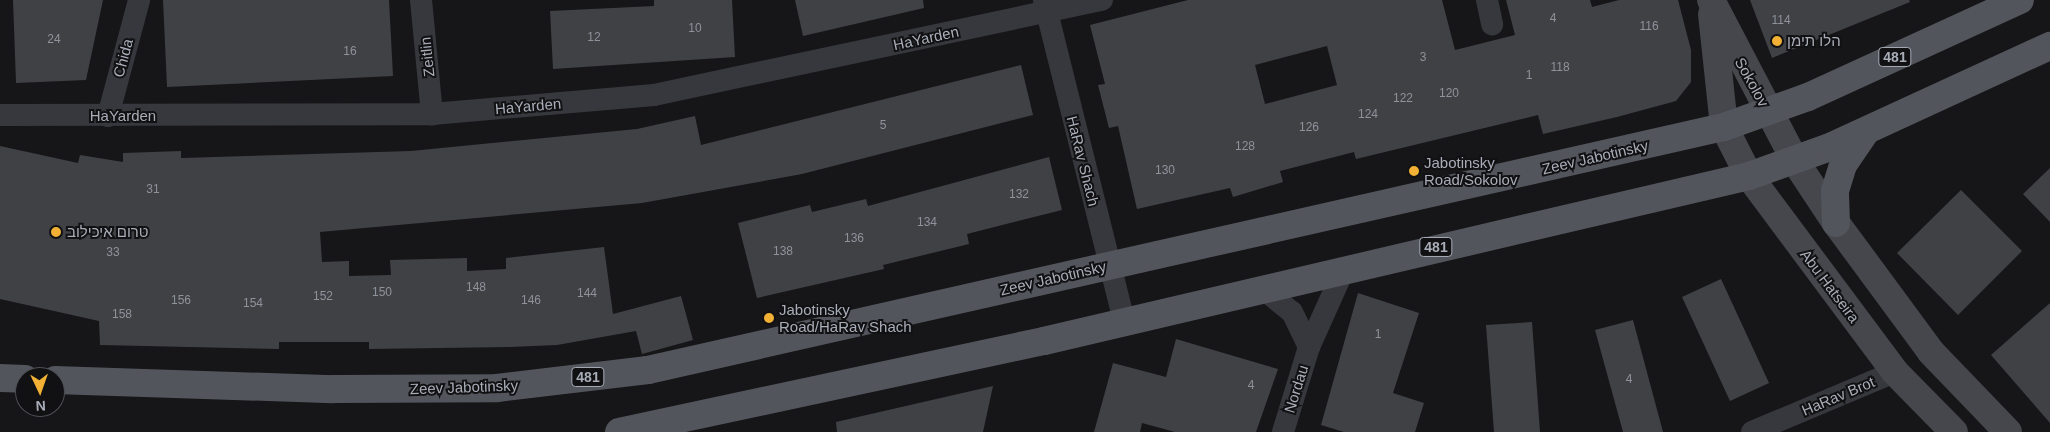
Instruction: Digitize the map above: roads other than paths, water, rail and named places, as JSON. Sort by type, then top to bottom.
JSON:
[{"type":"main road","name":"Zeev Jabotinsky","points":[[65,380],[333,389],[497,388],[648,370],[1724,127],[1769,113],[2020,0]]},
{"type":"main road","name":"481","points":[[618,432],[699,417],[1124,322],[1262,288],[1749,176],[1795,161],[1867,130],[2050,46]]},
{"type":"main road","points":[[1836,223],[1835,191],[1842,165],[1867,130]]},
{"type":"main road","points":[[0,378],[15,379]]},
{"type":"street","name":"Chida","points":[[108,116],[139,0]]},
{"type":"street","name":"Zeitlin","points":[[421,0],[432,114]]},
{"type":"street","name":"HaYarden","points":[[0,115],[432,114],[654,95],[1045,7],[1102,0]]},
{"type":"street","points":[[1487,0],[1492,24]]},
{"type":"street","name":"Sokolov","points":[[1711,1],[1795,161]]},
{"type":"street","name":"Sokolov","points":[[1711,1],[1724,127]]},
{"type":"street","name":"HaRav Shach","points":[[1045,7],[1124,322]]},
{"type":"street","name":"Abu Hatseira","points":[[1724,127],[1749,176],[1895,372],[1954,432]]},
{"type":"street","points":[[1795,161],[1836,223],[1931,352],[2008,432]]},
{"type":"street","name":"Nordau","points":[[1283,432],[1309,347],[1344,269]]},
{"type":"street","name":"Nordau","points":[[1262,288],[1292,312],[1309,347]]},
{"type":"street","name":"HaRav Brot","points":[[1752,432],[1895,372]]},
{"type":"place","name":"הלו תימן","points":[[1777,41]]},
{"type":"place","name":"Jabotinsky Road/Sokolov","points":[[1414,171]]},
{"type":"place","name":"טרום איכילוב","points":[[56,232]]},
{"type":"place","name":"Jabotinsky Road/HaRav Shach","points":[[769,318]]}]
